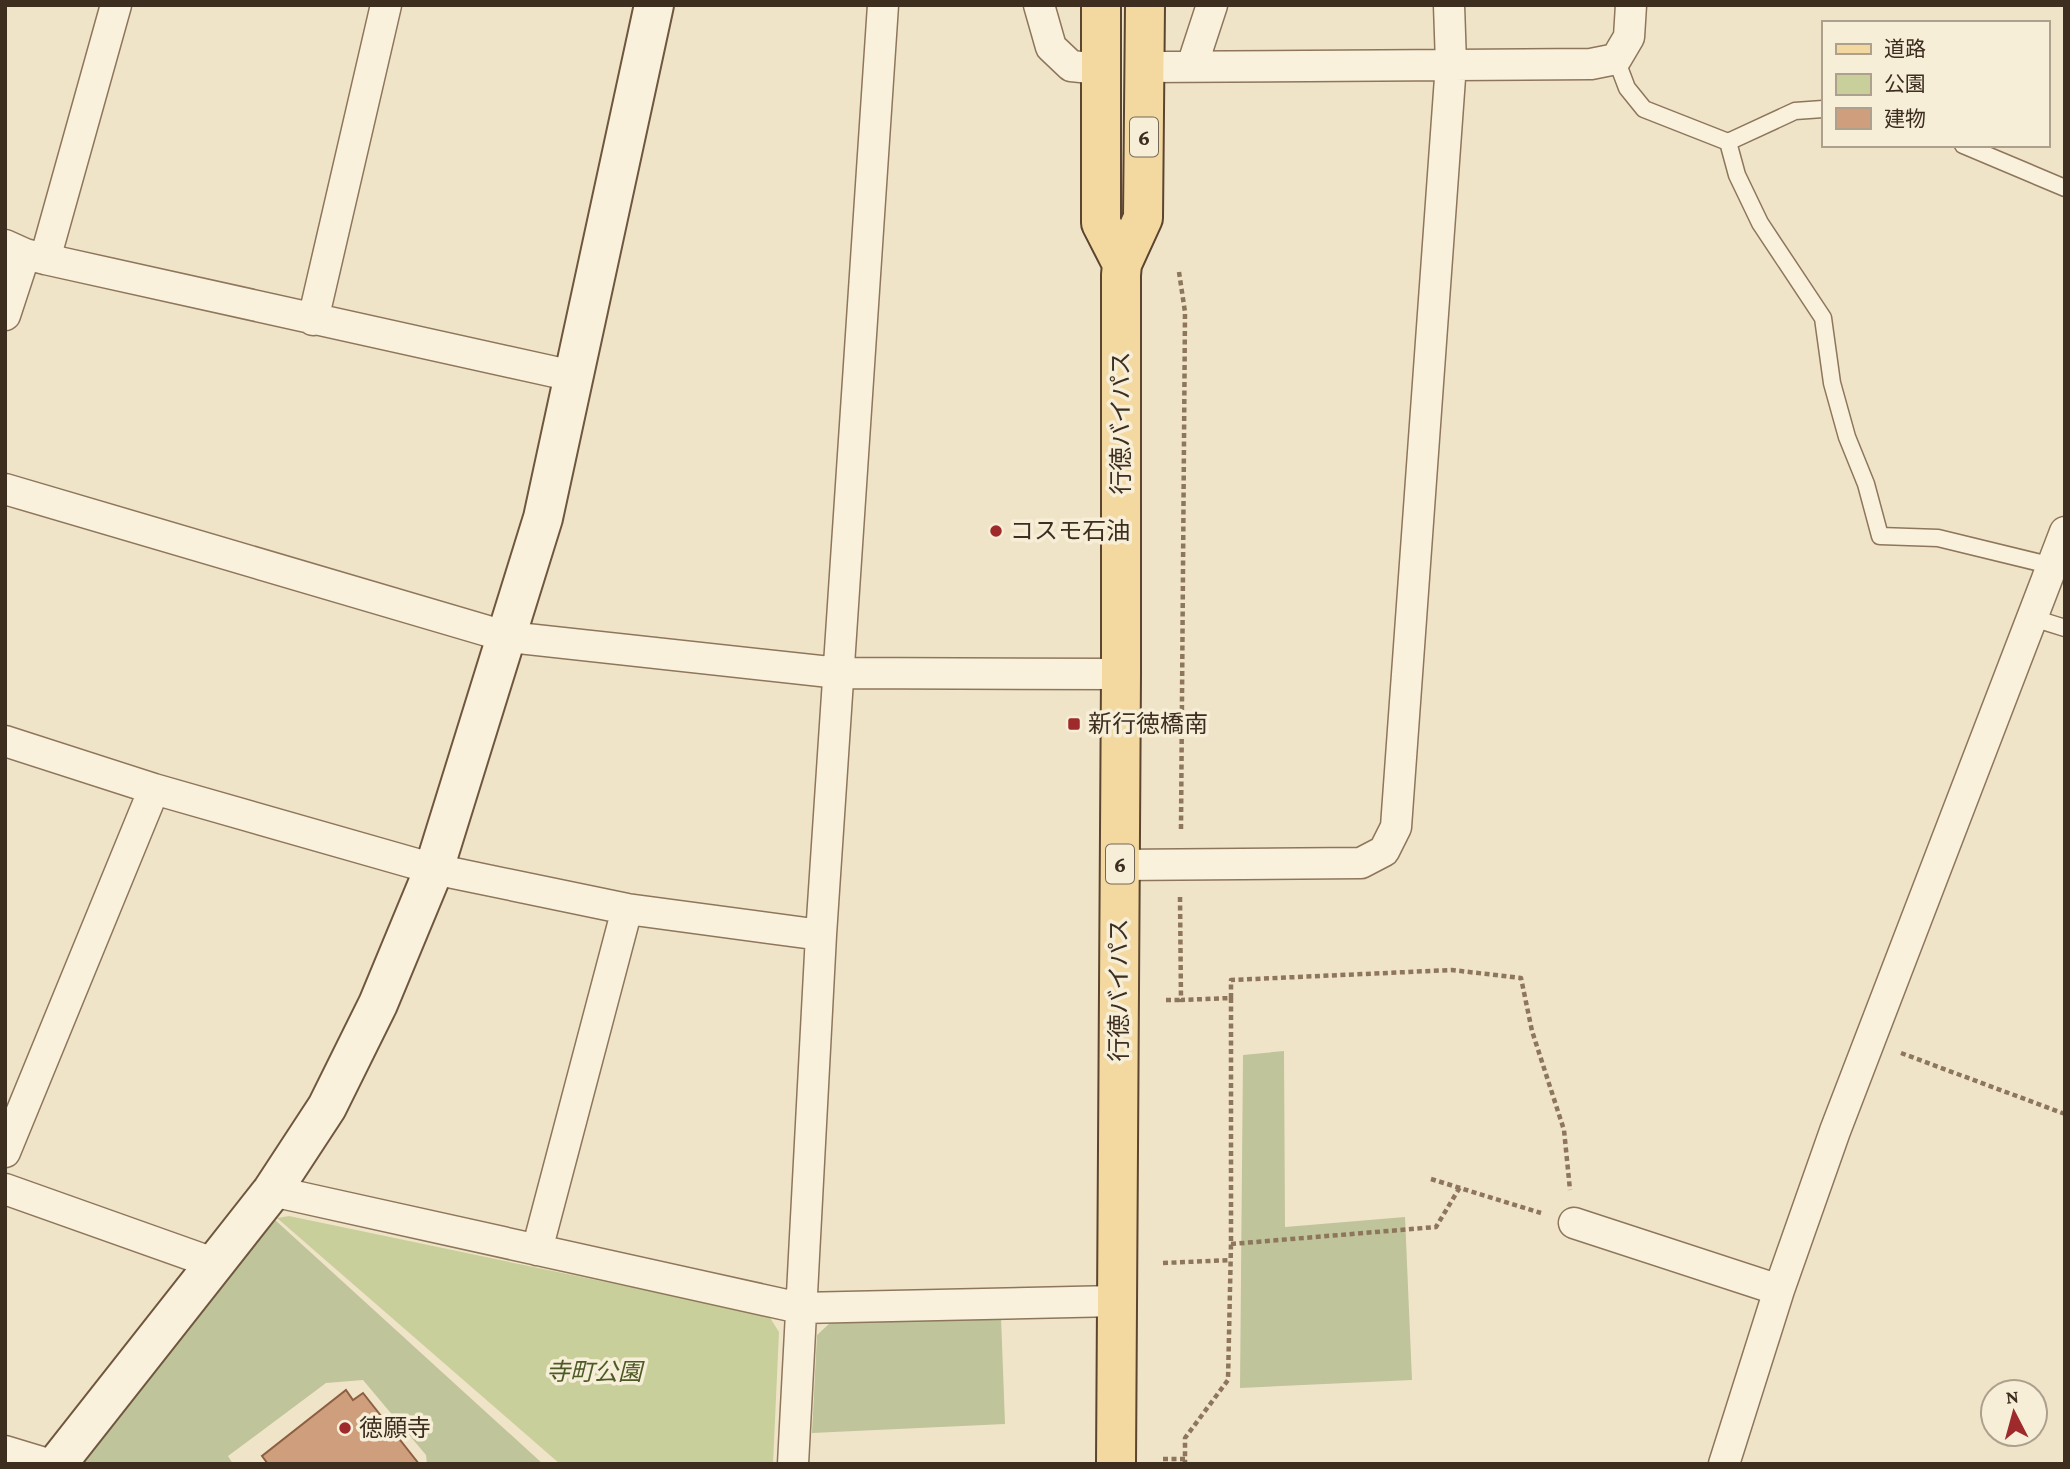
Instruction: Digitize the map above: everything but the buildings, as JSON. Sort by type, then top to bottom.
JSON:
[{"type":"main road","name":"行徳バイパス","points":[[1101,5],[1101,223],[1122,264]]},
{"type":"main road","name":"行徳バイパス","points":[[1116,1464],[1122,264],[1143,218],[1144,5]]},
{"type":"street","points":[[5,314],[116,5]]},
{"type":"street","points":[[313,320],[386,5]]},
{"type":"street","points":[[57,1464],[272,1191],[327,1107],[378,1004],[434,869],[543,518],[654,5]]},
{"type":"street","points":[[793,1464],[821,935],[883,5]]},
{"type":"street","points":[[1039,5],[1051,47],[1072,66],[1101,69]]},
{"type":"street","points":[[1192,66],[1212,5]]},
{"type":"street","points":[[1119,865],[1361,863],[1384,851],[1395,827],[1451,64],[1449,5]]},
{"type":"street","points":[[1144,67],[1591,64],[1616,59],[1629,37],[1631,5]]},
{"type":"street","points":[[25,253],[313,320],[573,376]]},
{"type":"street","points":[[5,489],[508,637],[839,673],[1121,674]]},
{"type":"street","points":[[1724,1464],[1779,1290],[1868,1041],[2065,532]]},
{"type":"street","points":[[5,741],[154,789],[434,869],[627,909],[821,935]]},
{"type":"street","points":[[5,1152],[154,789]]},
{"type":"street","points":[[537,1250],[627,909]]},
{"type":"street","points":[[5,1189],[216,1264]]},
{"type":"street","points":[[272,1191],[800,1308],[1117,1301]]},
{"type":"street","points":[[1574,1223],[1779,1290]]},
{"type":"street","points":[[5,1451],[48,1464]]},
{"type":"lane","points":[[1616,59],[1627,88],[1644,109],[1728,142],[1795,111],[1822,109]]},
{"type":"lane","points":[[1728,142],[1737,175],[1760,223],[1823,318],[1832,383],[1847,436],[1866,484],[1880,536],[1938,538],[2053,566]]},
{"type":"lane","points":[[1968,147],[2065,188]]},
{"type":"lane","points":[[2033,618],[2065,628]]},
{"type":"path","points":[[1231,998],[1231,980],[1452,970],[1521,978],[1532,1031],[1564,1130],[1574,1223],[1432,1179]]},
{"type":"path","points":[[1166,1000],[1181,1000]]},
{"type":"path","points":[[1868,1041],[2065,1114]]},
{"type":"path","points":[[1231,1244],[1437,1227],[1460,1187]]},
{"type":"path","points":[[1163,1263],[1231,1260]]},
{"type":"path","points":[[1163,1459],[1185,1459]]},
{"type":"green space","points":[[1284,1051],[1285,1227],[1405,1217],[1412,1380],[1240,1388],[1243,1055]]},
{"type":"green space","name":"寺町公園","points":[[289,1216],[769,1316],[779,1332],[773,1464],[560,1464],[277,1218]]},
{"type":"green space","points":[[274,1219],[543,1464],[427,1464],[426,1455],[363,1380],[326,1383],[228,1456],[233,1464],[81,1464]]},
{"type":"green space","points":[[1001,1317],[1005,1424],[812,1433],[817,1335],[830,1323]]},
{"type":"place","name":"コスモ石油","points":[[996,531]]},
{"type":"place","name":"新行徳橋南","points":[[1074,724]]},
{"type":"place","name":"徳願寺","points":[[345,1428]]}]
